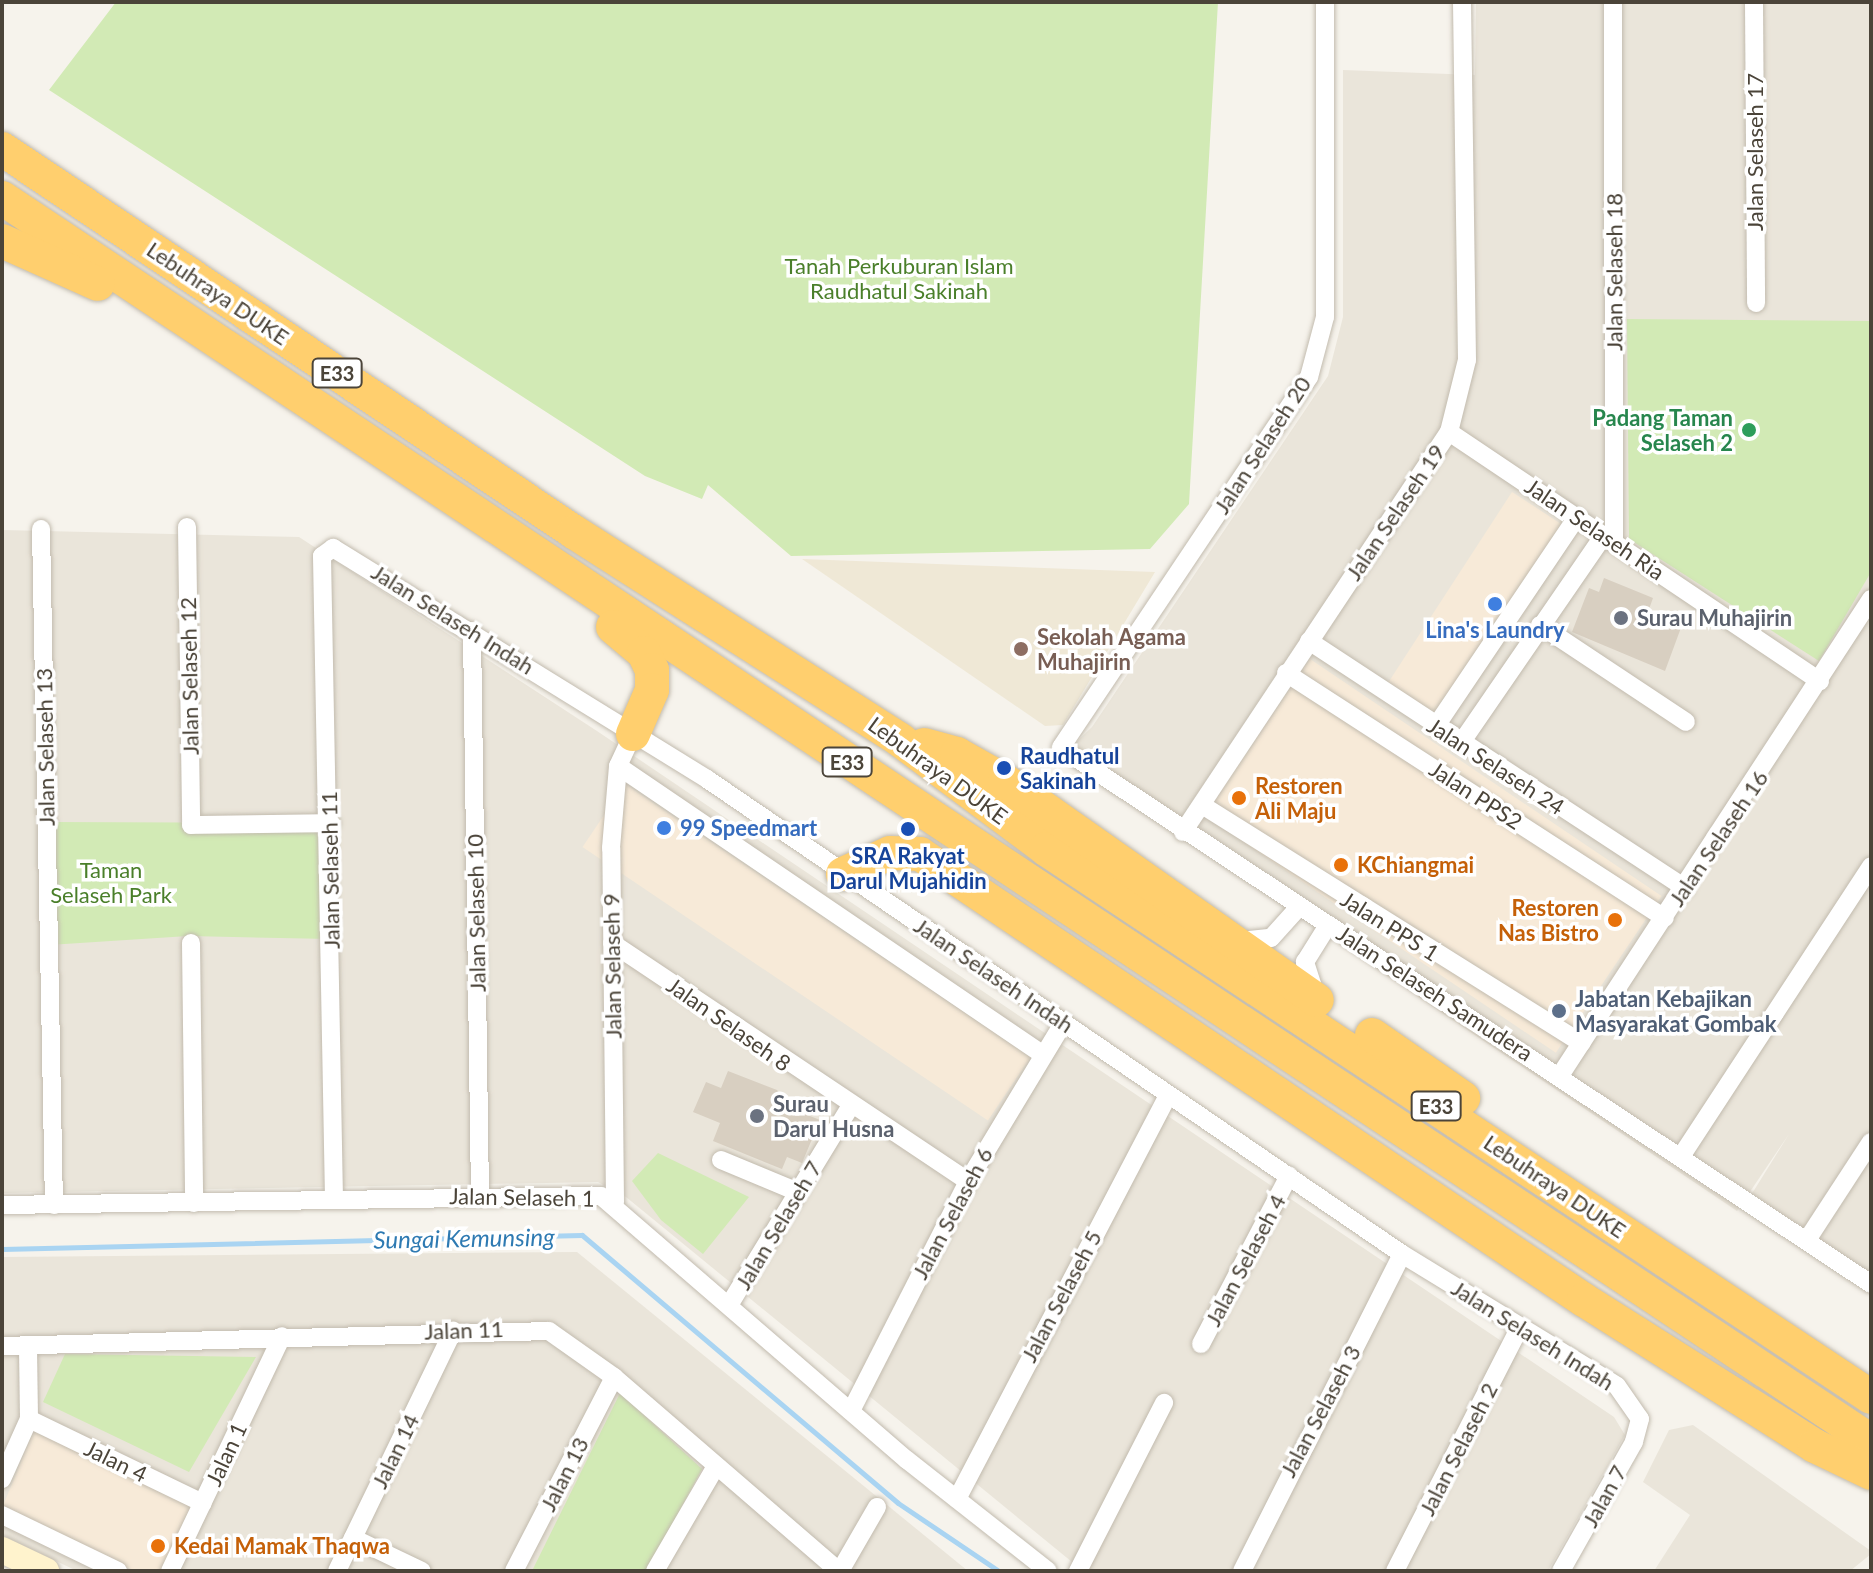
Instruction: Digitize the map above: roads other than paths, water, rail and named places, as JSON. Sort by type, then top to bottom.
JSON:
[{"type":"highway","name":"Lebuhraya DUKE","points":[[2,149],[574,532],[900,740],[1046,849],[1871,1397]]},
{"type":"highway","name":"Lebuhraya DUKE","points":[[2,198],[182,322],[1871,1441]]},
{"type":"highway","points":[[2,241],[182,322]]},
{"type":"highway","points":[[502,533],[644,653],[652,690],[633,734]]},
{"type":"highway","points":[[900,740],[974,763],[1435,1078],[1696,1279]]},
{"type":"highway","points":[[843,874],[890,853],[920,854],[1584,1300],[1815,1446],[1871,1473]]},
{"type":"street","name":"Jalan Selaseh 20","points":[[1061,748],[1309,377],[1325,317],[1325,2]]},
{"type":"street","name":"Jalan Selaseh 19","points":[[1183,832],[1449,432],[1467,360],[1462,2]]},
{"type":"street","name":"Jalan Selaseh 18","points":[[1609,539],[1613,2]]},
{"type":"street","name":"Jalan Selaseh 17","points":[[1754,2],[1756,303]]},
{"type":"street","name":"Jalan Selaseh Ria","points":[[1449,432],[1820,681]]},
{"type":"street","points":[[1436,726],[1577,517]]},
{"type":"street","name":"Jalan Selaseh 12","points":[[187,527],[191,825],[331,823]]},
{"type":"street","name":"Jalan Selaseh 13","points":[[41,529],[54,1205]]},
{"type":"street","points":[[1461,743],[1540,625],[1609,539]]},
{"type":"street","name":"Jalan Selaseh Indah","points":[[333,548],[472,631],[633,734],[1064,1022],[1402,1254],[1617,1386],[1640,1419]]},
{"type":"street","name":"Jalan Selaseh 11","points":[[333,548],[322,556],[331,823],[334,1199]]},
{"type":"street","name":"Jalan Selaseh 16","points":[[1561,1074],[1871,599]]},
{"type":"street","points":[[1540,625],[1686,722]]},
{"type":"street","name":"Jalan Selaseh 10","points":[[472,631],[480,1195]]},
{"type":"street","name":"Jalan Selaseh 24","points":[[1309,641],[1685,888]]},
{"type":"street","name":"Jalan PPS2","points":[[1286,673],[1665,918]]},
{"type":"street","name":"Jalan Selaseh 9","points":[[615,1202],[612,943],[618,766],[633,734]]},
{"type":"street","name":"Jalan Selaseh Samudera","points":[[1061,748],[1183,832],[1561,1074],[1871,1284]]},
{"type":"street","name":"Jalan Selaseh Indah","points":[[618,766],[1042,1054]]},
{"type":"street","name":"Jalan PPS 1","points":[[1202,805],[1581,1043]]},
{"type":"street","points":[[1682,1155],[1871,866]]},
{"type":"street","points":[[1234,941],[1271,938],[1299,907]]},
{"type":"street","points":[[1319,1001],[1305,962],[1328,925]]},
{"type":"street","points":[[191,943],[194,1203]]},
{"type":"street","name":"Jalan Selaseh 8","points":[[612,943],[850,1107],[968,1181]]},
{"type":"street","name":"Jalan Selaseh 6","points":[[851,1411],[968,1181],[1064,1022]]},
{"type":"street","name":"Jalan Selaseh 5","points":[[957,1499],[1168,1095]]},
{"type":"street","name":"Jalan Selaseh 7","points":[[731,1302],[850,1107]]},
{"type":"street","points":[[1807,1240],[1871,1142]]},
{"type":"street","points":[[721,1160],[798,1192]]},
{"type":"street","name":"Jalan Selaseh 4","points":[[1201,1344],[1289,1176]]},
{"type":"street","name":"Jalan Selaseh 1","points":[[2,1205],[585,1194],[615,1202],[851,1411],[1048,1571]]},
{"type":"street","name":"Jalan Selaseh 3","points":[[1242,1571],[1402,1254]]},
{"type":"street","name":"Jalan Selaseh 2","points":[[1395,1571],[1520,1327]]},
{"type":"street","name":"Jalan 11","points":[[2,1346],[453,1331],[549,1331],[614,1377],[715,1468],[840,1571]]},
{"type":"street","name":"Jalan 14","points":[[337,1571],[453,1331]]},
{"type":"street","name":"Jalan 1","points":[[170,1571],[282,1336]]},
{"type":"street","points":[[2,1479],[29,1419],[28,1345]]},
{"type":"street","name":"Jalan 13","points":[[514,1571],[614,1377]]},
{"type":"street","points":[[1078,1571],[1164,1403]]},
{"type":"street","name":"Jalan 4","points":[[29,1419],[203,1503]]},
{"type":"street","name":"Jalan 7","points":[[1561,1571],[1634,1442],[1640,1419]]},
{"type":"street","points":[[655,1571],[715,1468]]},
{"type":"street","points":[[840,1571],[877,1507]]},
{"type":"street","points":[[2,1515],[118,1571]]},
{"type":"street","points":[[353,1538],[422,1571]]},
{"type":"street","points":[[2,1550],[41,1570]]},
{"type":"waterway","name":"Sungai Kemunsing","points":[[2,1249],[582,1235],[898,1503],[999,1571]]},
{"type":"place","name":"Padang Taman Selaseh 2","points":[[1749,430]]},
{"type":"place","name":"Lina's Laundry","points":[[1495,604]]},
{"type":"place","name":"Surau Muhajirin","points":[[1621,618]]},
{"type":"place","name":"Sekolah Agama Muhajirin","points":[[1021,649]]},
{"type":"place","name":"Raudhatul Sakinah","points":[[1004,768]]},
{"type":"place","name":"Restoren Ali Maju","points":[[1239,798]]},
{"type":"place","name":"99 Speedmart","points":[[664,828]]},
{"type":"place","name":"SRA Rakyat Darul Mujahidin","points":[[908,829]]},
{"type":"place","name":"KChiangmai","points":[[1341,865]]},
{"type":"place","name":"Restoren Nas Bistro","points":[[1615,920]]},
{"type":"place","name":"Jabatan Kebajikan Masyarakat Gombak","points":[[1559,1011]]},
{"type":"place","name":"Surau Darul Husna","points":[[757,1116]]},
{"type":"place","name":"Kedai Mamak Thaqwa","points":[[158,1546]]},
{"type":"park label","name":"Tanah Perkuburan Islam Raudhatul Sakinah","points":[[899,278]]},
{"type":"park label","name":"Taman Selaseh Park","points":[[111,882]]}]
